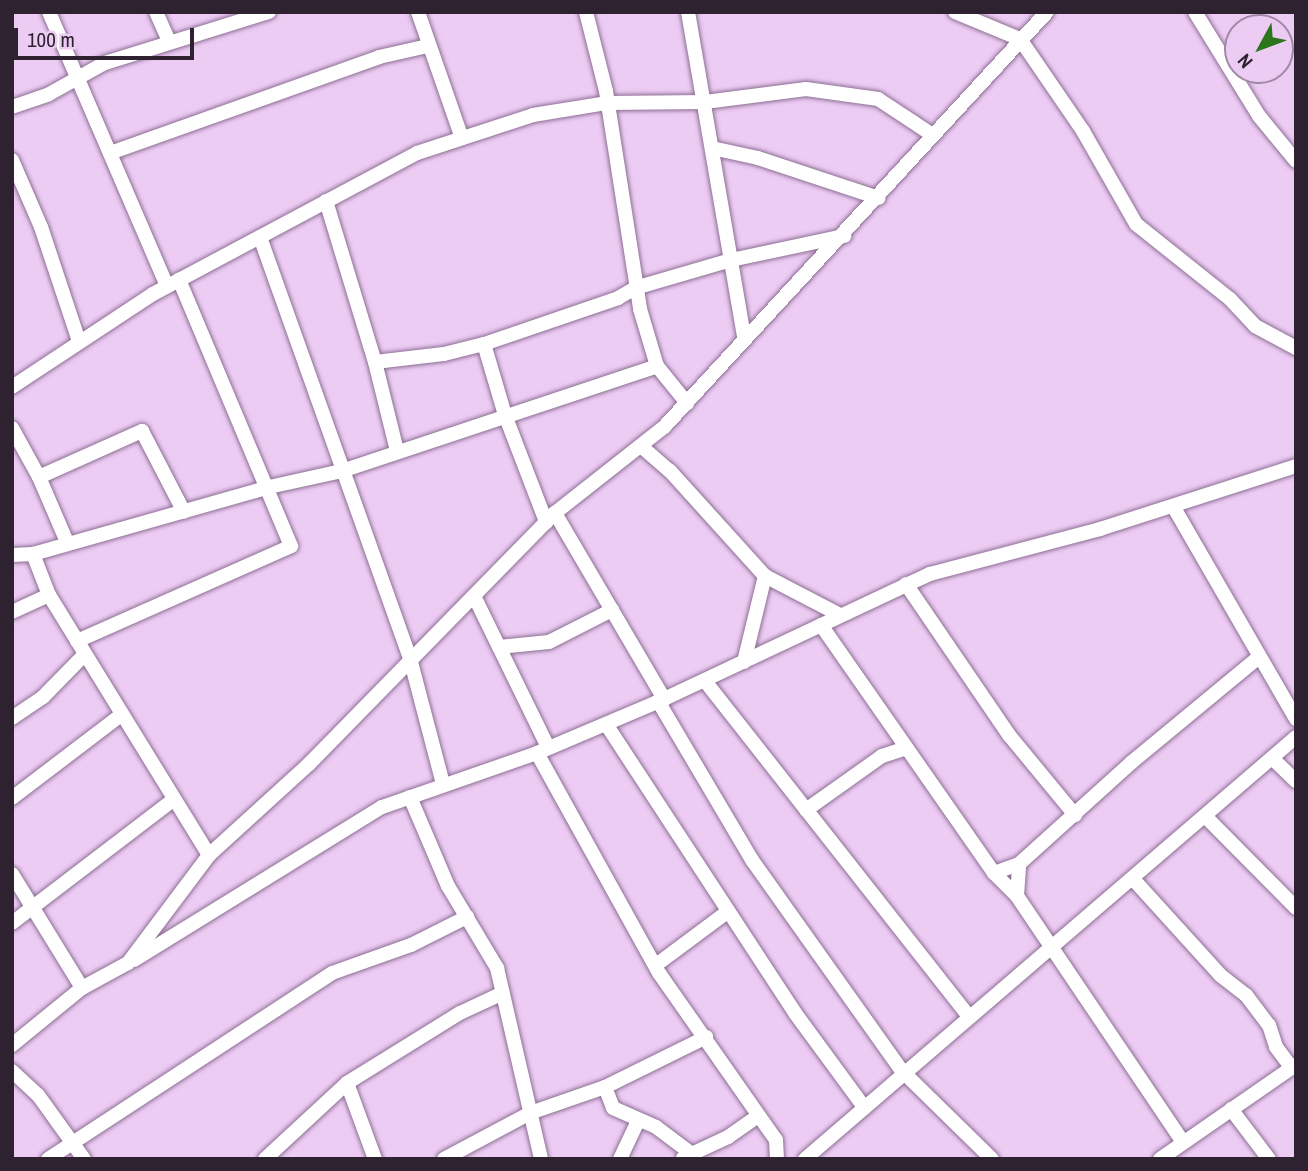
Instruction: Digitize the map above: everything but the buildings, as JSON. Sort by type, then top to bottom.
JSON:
[{"type":"street","points":[[12,718],[43,697],[81,647],[289,550],[292,544],[269,487],[110,153],[49,12]]},
{"type":"street","points":[[156,12],[169,41]]},
{"type":"street","points":[[12,107],[49,94],[78,76],[169,41],[269,12]]},
{"type":"street","points":[[418,12],[462,138]]},
{"type":"street","points":[[586,12],[606,103],[635,288],[657,366],[687,403]]},
{"type":"street","points":[[688,12],[744,336]]},
{"type":"street","points":[[955,12],[1020,39],[1083,131],[1136,224],[1230,299],[1255,326],[1296,348]]},
{"type":"street","points":[[128,963],[209,855],[411,662],[551,518],[642,447],[687,403],[744,336],[845,236],[931,134],[1047,12]]},
{"type":"street","points":[[1195,12],[1259,116],[1294,156]]},
{"type":"street","points":[[110,153],[379,57],[428,46]]},
{"type":"street","points":[[12,387],[79,341],[173,283],[417,153],[533,115],[606,103],[705,102],[806,89],[853,92],[878,99],[931,134]]},
{"type":"street","points":[[712,148],[768,161],[878,198]]},
{"type":"street","points":[[12,160],[19,192],[79,341]]},
{"type":"street","points":[[326,201],[375,362],[397,451]]},
{"type":"street","points":[[375,362],[444,354],[484,344],[618,298],[635,288],[731,260],[845,236]]},
{"type":"street","points":[[260,237],[411,662],[443,784]]},
{"type":"street","points":[[484,344],[505,415],[551,518],[612,610],[752,860],[902,1071],[992,1159]]},
{"type":"street","points":[[12,555],[33,554],[66,542],[269,487],[342,471],[657,366]]},
{"type":"street","points":[[12,428],[40,477],[66,542]]},
{"type":"street","points":[[40,477],[142,432],[184,512]]},
{"type":"street","points":[[642,447],[670,471],[765,576],[840,615]]},
{"type":"street","points":[[12,1045],[82,988],[128,963],[355,822],[410,797],[542,750],[661,700],[906,584],[958,565],[1173,506],[1296,466]]},
{"type":"street","points":[[1173,506],[1296,719]]},
{"type":"street","points":[[33,554],[49,595],[209,855]]},
{"type":"street","points":[[744,662],[765,576]]},
{"type":"street","points":[[906,584],[1009,734],[1075,815]]},
{"type":"street","points":[[12,612],[49,595]]},
{"type":"street","points":[[475,598],[499,647],[542,750],[656,965],[776,1140],[777,1159]]},
{"type":"street","points":[[499,647],[549,642],[612,610]]},
{"type":"street","points":[[821,625],[995,873],[1017,896],[1183,1142]]},
{"type":"street","points":[[995,873],[1019,864],[1259,657]]},
{"type":"street","points":[[705,681],[969,1016]]},
{"type":"street","points":[[12,798],[121,715]]},
{"type":"street","points":[[606,723],[727,912],[864,1107]]},
{"type":"street","points":[[805,1159],[902,1071],[1134,880],[1296,737]]},
{"type":"street","points":[[806,810],[882,756],[906,748]]},
{"type":"street","points":[[1272,758],[1296,781]]},
{"type":"street","points":[[410,797],[467,917],[497,968],[541,1159]]},
{"type":"street","points":[[12,923],[173,800]]},
{"type":"street","points":[[1206,817],[1296,908]]},
{"type":"street","points":[[1017,896],[1019,864]]},
{"type":"street","points":[[12,874],[82,988]]},
{"type":"street","points":[[1134,880],[1220,975],[1246,995],[1269,1025],[1276,1047],[1294,1066],[1160,1159]]},
{"type":"street","points":[[656,965],[727,912]]},
{"type":"street","points":[[48,1159],[314,984],[467,917]]},
{"type":"street","points":[[265,1159],[347,1083],[460,1013],[503,993]]},
{"type":"street","points":[[444,1159],[530,1113],[605,1087],[706,1037]]},
{"type":"street","points":[[12,1071],[38,1095],[84,1159]]},
{"type":"street","points":[[347,1083],[375,1159]]},
{"type":"street","points":[[605,1087],[613,1108],[665,1132],[687,1156],[758,1116]]},
{"type":"street","points":[[1231,1109],[1269,1159]]},
{"type":"street","points":[[620,1159],[638,1121]]}]
